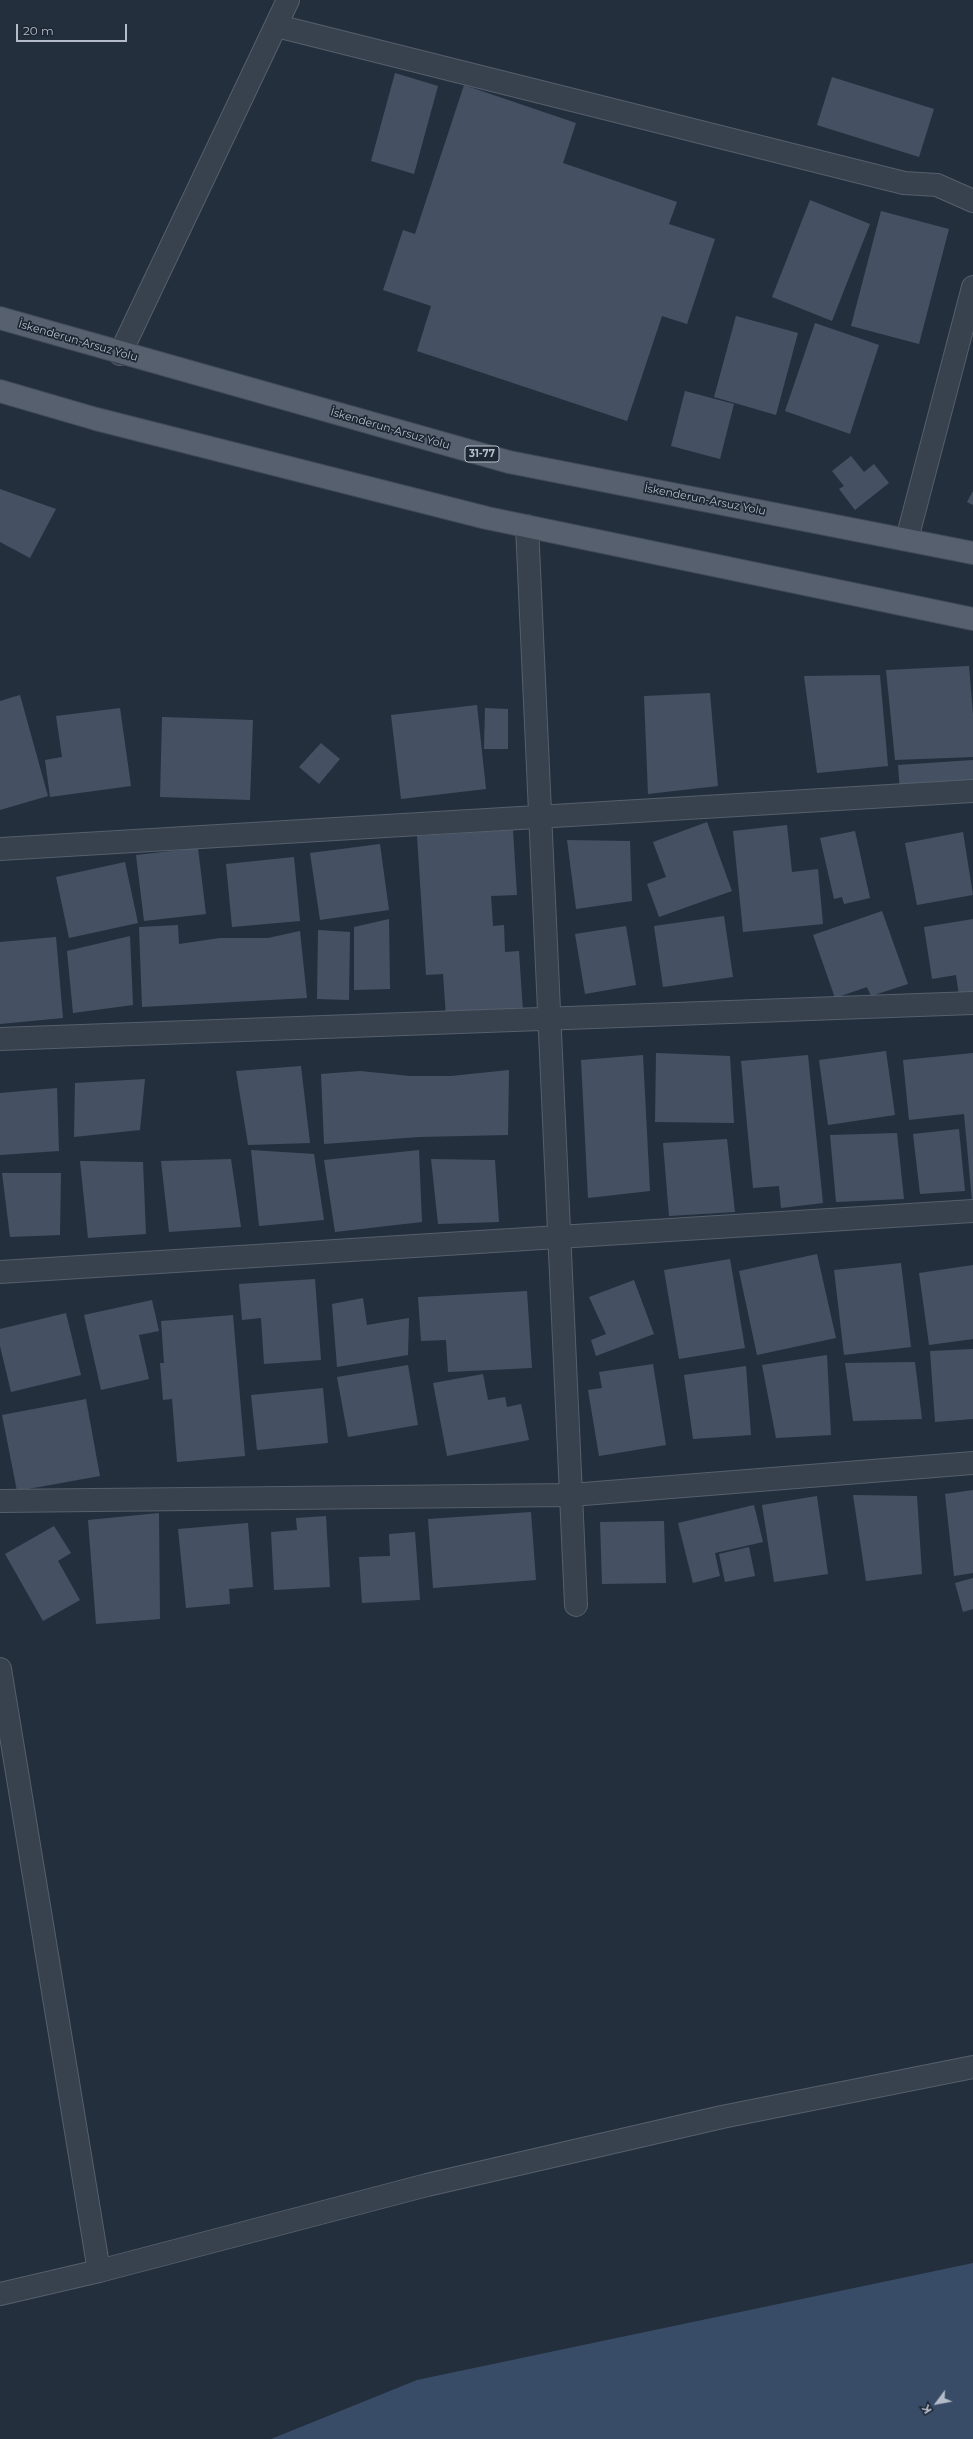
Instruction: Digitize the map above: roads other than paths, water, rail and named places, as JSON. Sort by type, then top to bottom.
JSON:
[{"type":"main road","name":"İskenderun-Arsuz Yolu","points":[[0,318],[120,354],[509,462],[973,553]]},
{"type":"main road","points":[[0,391],[96,419],[527,526],[973,619]]},
{"type":"street","points":[[120,354],[277,26],[288,0]]},
{"type":"street","points":[[277,26],[904,183],[936,185],[973,201]]},
{"type":"street","points":[[907,539],[973,287]]},
{"type":"street","points":[[527,526],[576,1605]]},
{"type":"street","points":[[0,849],[973,791]]},
{"type":"street","points":[[0,1038],[973,1002]]},
{"type":"street","points":[[0,1272],[973,1212]]},
{"type":"street","points":[[0,1501],[571,1495],[973,1463]]},
{"type":"street","points":[[0,1669],[99,2271]]},
{"type":"street","points":[[0,2294],[99,2271],[435,2183],[722,2117],[973,2067]]},
{"type":"water","points":[[973,2263],[973,2439],[271,2439],[417,2380]]}]
